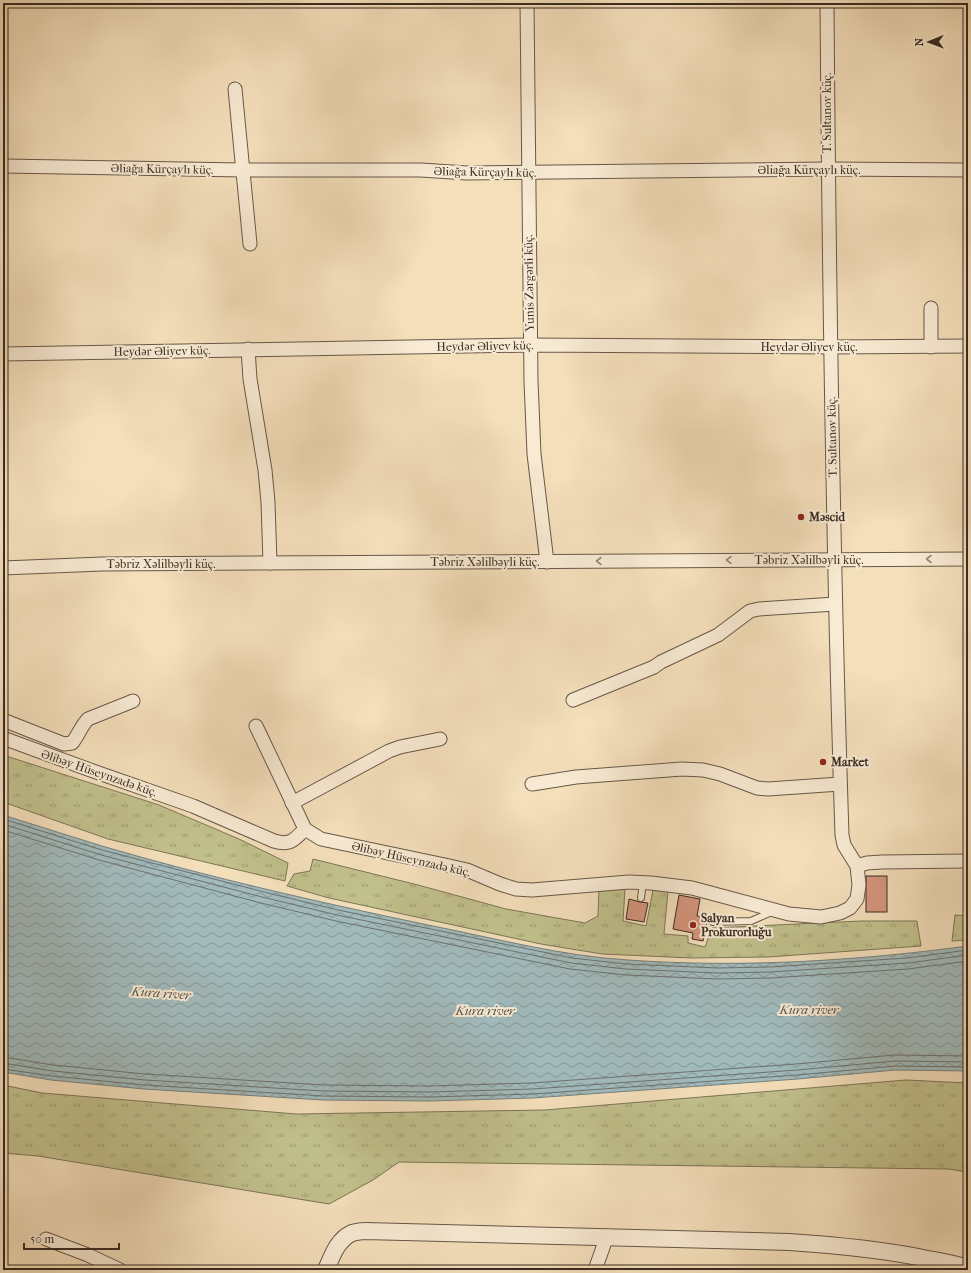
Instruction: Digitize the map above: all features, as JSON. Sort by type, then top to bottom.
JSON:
[{"type":"street","name":"Yunis Zərgərli küç.","points":[[526,3],[530,345],[534,454],[547,562]]},
{"type":"street","name":"T. Sultanov küç.","points":[[827,3],[834,560],[840,784],[842,835],[844,845],[856,866]]},
{"type":"street","points":[[235,89],[250,244]]},
{"type":"street","name":"Əliağa Kürçaylı küç.","points":[[3,166],[243,170],[421,170],[468,173],[828,169],[968,170]]},
{"type":"street","points":[[931,308],[931,347]]},
{"type":"street","name":"Heydər Əliyev küç.","points":[[3,354],[530,345],[831,347],[968,346]]},
{"type":"street","points":[[248,349],[250,379],[265,470],[268,502],[270,563]]},
{"type":"street","name":"Təbriz Xəlilbəyli küç.","points":[[3,568],[102,564],[968,559]]},
{"type":"street","points":[[573,700],[654,667],[661,662],[718,635],[750,611],[759,609],[835,604]]},
{"type":"street","points":[[3,720],[64,744],[72,743],[88,719],[133,701]]},
{"type":"street","points":[[256,726],[305,829]]},
{"type":"street","name":"Əlibəy Hüseynzadə küç.","points":[[3,738],[193,806],[274,842],[282,844],[290,843],[305,829],[321,839],[466,870],[516,889],[532,890],[643,882],[692,888],[776,911],[802,916],[821,917],[840,914],[850,908],[857,899],[859,885],[856,866]]},
{"type":"street","points":[[292,804],[389,751],[400,747],[440,739]]},
{"type":"street","points":[[532,784],[576,777],[682,769],[703,770],[720,774],[757,788],[768,789],[840,784]]},
{"type":"street","points":[[856,866],[867,863],[882,862],[968,861]]},
{"type":"street","points":[[326,1270],[333,1253],[341,1241],[352,1233],[365,1231],[606,1236],[789,1242],[855,1247],[946,1262],[968,1268]]},
{"type":"street","points":[[595,1270],[606,1236]]},
{"type":"street","points":[[46,1239],[88,1255],[120,1270]]},
{"type":"lane","points":[[641,898],[643,882]]},
{"type":"lane","points":[[713,922],[750,921],[776,911]]},
{"type":"green space","points":[[3,755],[159,805],[239,839],[288,863],[285,881],[108,839],[3,802]]},
{"type":"green space","points":[[313,859],[506,909],[585,923],[598,916],[599,889],[625,889],[623,921],[646,926],[653,890],[668,891],[664,934],[688,936],[688,943],[705,947],[712,928],[861,921],[917,921],[921,946],[768,957],[692,958],[602,954],[541,944],[329,898],[287,886],[294,874],[310,871]]},
{"type":"green space","points":[[955,915],[968,916],[968,940],[952,941]]},
{"type":"green space","points":[[906,1080],[968,1083],[968,1172],[948,1169],[399,1162],[373,1180],[329,1204],[38,1156],[3,1153],[3,1085],[42,1093],[296,1114],[545,1110]]},
{"type":"water","name":"Kura river","points":[[3,815],[102,846],[184,869],[350,908],[579,955],[628,960],[670,962],[755,963],[798,962],[883,956],[968,946],[968,1071],[895,1070],[798,1079],[533,1098],[430,1101],[323,1100],[144,1089],[51,1080],[3,1072]]},
{"type":"building","points":[[866,876],[887,876],[887,912],[866,912]]},
{"type":"building","points":[[679,895],[700,899],[697,916],[708,918],[703,941],[692,939],[693,933],[673,929]]},
{"type":"building","points":[[629,899],[648,903],[644,922],[626,919]]},
{"type":"place","name":"Məscid","points":[[801,517]]},
{"type":"place","name":"Market","points":[[823,762]]},
{"type":"place","name":"Salyan Prokurorluğu","points":[[693,925]]}]
